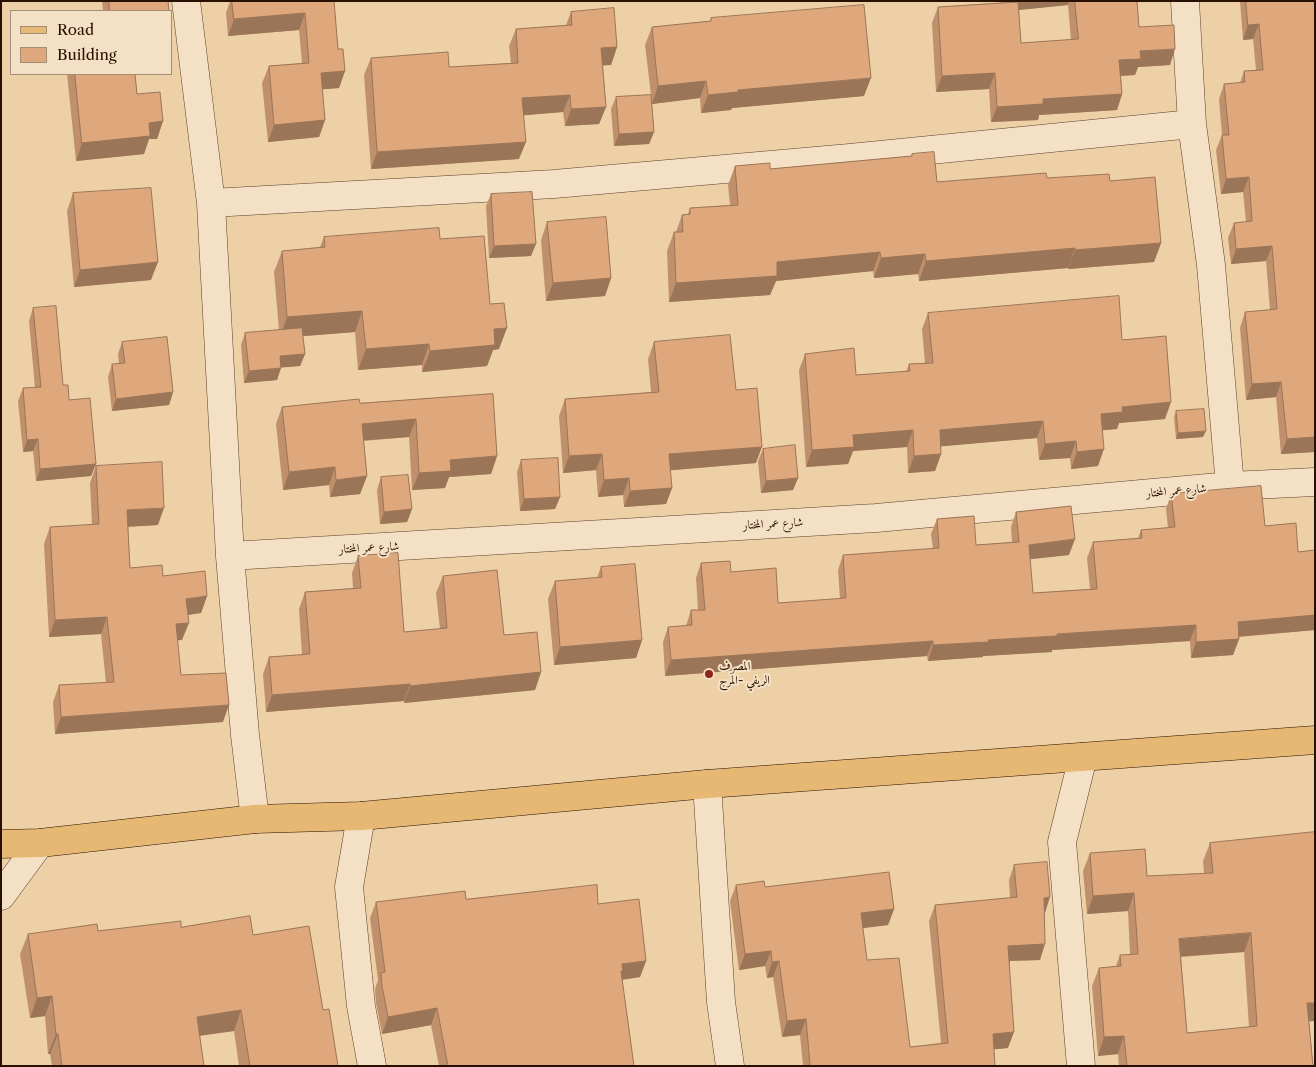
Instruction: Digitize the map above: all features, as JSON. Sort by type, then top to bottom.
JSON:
[{"type":"main road","points":[[1,844],[40,843],[256,820],[361,816],[707,784],[1315,740]]},
{"type":"street","points":[[186,1],[211,203],[230,556],[245,735],[256,820]]},
{"type":"street","points":[[1185,1],[1192,124],[1211,265],[1230,486]]},
{"type":"street","points":[[211,203],[554,184],[850,158],[1192,124]]},
{"type":"street","name":"شارع عمر المختار","points":[[230,556],[876,518],[1230,486],[1315,482]]},
{"type":"street","points":[[1081,1066],[1062,842],[1083,757]]},
{"type":"street","points":[[707,784],[720,1002],[730,1066]]},
{"type":"street","points":[[361,816],[349,887],[361,1006],[372,1066]]},
{"type":"street","points":[[1,896],[40,843]]},
{"type":"building","points":[[109,1],[168,1],[169,10],[110,10]]},
{"type":"building","points":[[232,1],[334,1],[338,49],[343,49],[345,71],[321,73],[325,120],[274,125],[269,66],[309,63],[305,13],[234,19]]},
{"type":"building","points":[[1075,1],[1137,1],[1139,27],[1174,25],[1175,49],[1140,51],[1141,59],[1119,60],[1122,94],[1043,99],[1043,104],[997,107],[995,73],[942,76],[938,7],[1018,2],[1021,43],[1078,39]]},
{"type":"building","points":[[1246,1],[1315,1],[1315,437],[1287,439],[1281,382],[1252,384],[1245,312],[1277,309],[1272,246],[1236,249],[1234,223],[1252,221],[1249,177],[1226,179],[1222,135],[1229,135],[1224,84],[1245,82],[1244,71],[1263,70],[1259,24],[1248,25]]},
{"type":"building","points":[[864,5],[871,78],[738,90],[738,92],[708,95],[706,81],[658,86],[652,27],[711,21],[711,18]]},
{"type":"building","points":[[614,8],[617,47],[601,48],[606,107],[571,109],[570,95],[522,98],[526,142],[377,152],[371,58],[448,52],[449,67],[518,63],[516,29],[572,25],[571,12]]},
{"type":"building","points":[[75,75],[135,75],[137,94],[160,92],[163,121],[149,123],[150,136],[82,143]]},
{"type":"building","points":[[651,95],[654,132],[619,134],[616,97]]},
{"type":"building","points":[[934,152],[937,182],[1046,173],[1047,178],[1109,174],[1110,181],[1155,177],[1161,243],[1075,250],[1075,248],[926,261],[925,254],[881,258],[880,252],[777,262],[777,276],[676,283],[674,232],[683,232],[682,215],[690,214],[690,208],[738,205],[735,166],[770,163],[770,169],[912,156],[912,154]]},
{"type":"building","points":[[151,188],[158,262],[80,270],[73,193]]},
{"type":"building","points":[[532,192],[536,244],[494,246],[491,194]]},
{"type":"building","points":[[606,217],[611,278],[553,283],[547,222]]},
{"type":"building","points":[[439,228],[440,239],[484,236],[490,304],[504,303],[507,328],[494,329],[495,345],[430,351],[429,344],[366,349],[362,311],[287,317],[282,251],[325,247],[324,237]]},
{"type":"building","points":[[1119,296],[1122,340],[1166,336],[1171,402],[1122,407],[1123,412],[1101,414],[1104,449],[1077,452],[1076,441],[1045,444],[1043,421],[940,430],[941,454],[914,456],[913,430],[853,435],[854,447],[812,450],[805,354],[854,348],[856,375],[910,371],[909,364],[933,363],[928,313]]},
{"type":"building","points":[[56,306],[63,385],[68,385],[69,400],[90,398],[96,464],[40,469],[38,439],[27,440],[23,388],[41,387],[33,308]]},
{"type":"building","points":[[302,328],[305,354],[280,356],[281,368],[249,371],[245,333]]},
{"type":"building","points":[[730,335],[736,390],[757,388],[762,447],[669,454],[672,488],[630,491],[629,478],[604,480],[602,454],[569,456],[565,399],[659,392],[654,342]]},
{"type":"building","points":[[167,337],[173,392],[116,399],[112,364],[125,363],[122,342]]},
{"type":"building","points":[[493,394],[497,456],[450,460],[451,471],[419,473],[416,419],[362,424],[367,476],[336,480],[335,467],[289,472],[282,407],[359,399],[360,403]]},
{"type":"building","points":[[1204,409],[1206,431],[1178,433],[1176,411]]},
{"type":"building","points":[[795,445],[798,478],[766,481],[763,449]]},
{"type":"building","points":[[558,458],[560,497],[524,499],[521,460]]},
{"type":"building","points":[[162,462],[164,508],[127,510],[130,568],[162,565],[163,576],[205,571],[207,596],[186,599],[189,623],[176,624],[181,675],[226,673],[229,705],[61,717],[59,685],[114,682],[107,617],[55,620],[50,527],[99,524],[96,466]]},
{"type":"building","points":[[408,475],[412,509],[384,512],[381,477]]},
{"type":"building","points":[[1261,486],[1265,526],[1296,523],[1298,552],[1315,550],[1315,615],[1238,622],[1239,639],[1196,642],[1196,625],[1057,634],[1057,636],[988,640],[989,642],[933,645],[933,641],[671,660],[668,627],[692,625],[691,610],[705,610],[701,563],[730,561],[731,572],[776,568],[778,603],[846,598],[843,555],[939,548],[937,519],[974,516],[976,545],[1019,542],[1016,512],[1071,506],[1075,539],[1029,545],[1033,593],[1097,589],[1093,542],[1142,538],[1141,530],[1175,527],[1171,494]]},
{"type":"building","points":[[398,553],[404,632],[447,628],[443,576],[497,570],[504,635],[537,632],[541,672],[410,686],[410,684],[272,695],[269,657],[310,654],[305,592],[361,588],[358,556]]},
{"type":"building","points":[[635,564],[642,640],[560,647],[555,581],[602,577],[601,567]]},
{"type":"building","points":[[1315,832],[1315,1003],[1307,1003],[1313,1066],[1127,1066],[1124,1036],[1104,1037],[1099,968],[1121,966],[1120,955],[1138,954],[1134,893],[1093,896],[1090,853],[1145,849],[1147,876],[1213,873],[1210,843]],"holes":[[[1251,933],[1257,1026],[1187,1033],[1179,939]]]},
{"type":"building","points":[[1047,862],[1050,897],[1044,898],[1045,944],[1008,946],[1014,1032],[993,1034],[995,1066],[807,1066],[810,1065],[806,1019],[787,1021],[779,961],[772,962],[771,951],[745,954],[736,885],[764,881],[765,887],[889,872],[894,909],[861,913],[867,960],[899,958],[910,1047],[948,1043],[935,905],[1017,897],[1014,865]]},
{"type":"building","points":[[597,885],[598,904],[639,899],[646,961],[622,964],[623,971],[621,971],[634,1066],[448,1066],[437,1008],[388,1017],[382,986],[381,973],[385,972],[376,902],[465,891],[466,899]]},
{"type":"building","points":[[250,916],[253,935],[309,926],[323,1010],[329,1009],[338,1066],[250,1066],[241,1010],[197,1017],[204,1066],[62,1066],[52,996],[37,998],[28,934],[97,924],[98,931],[181,921],[181,927]]},
{"type":"place","name":"المصرف الريفي -المرج","points":[[709,674]]}]
